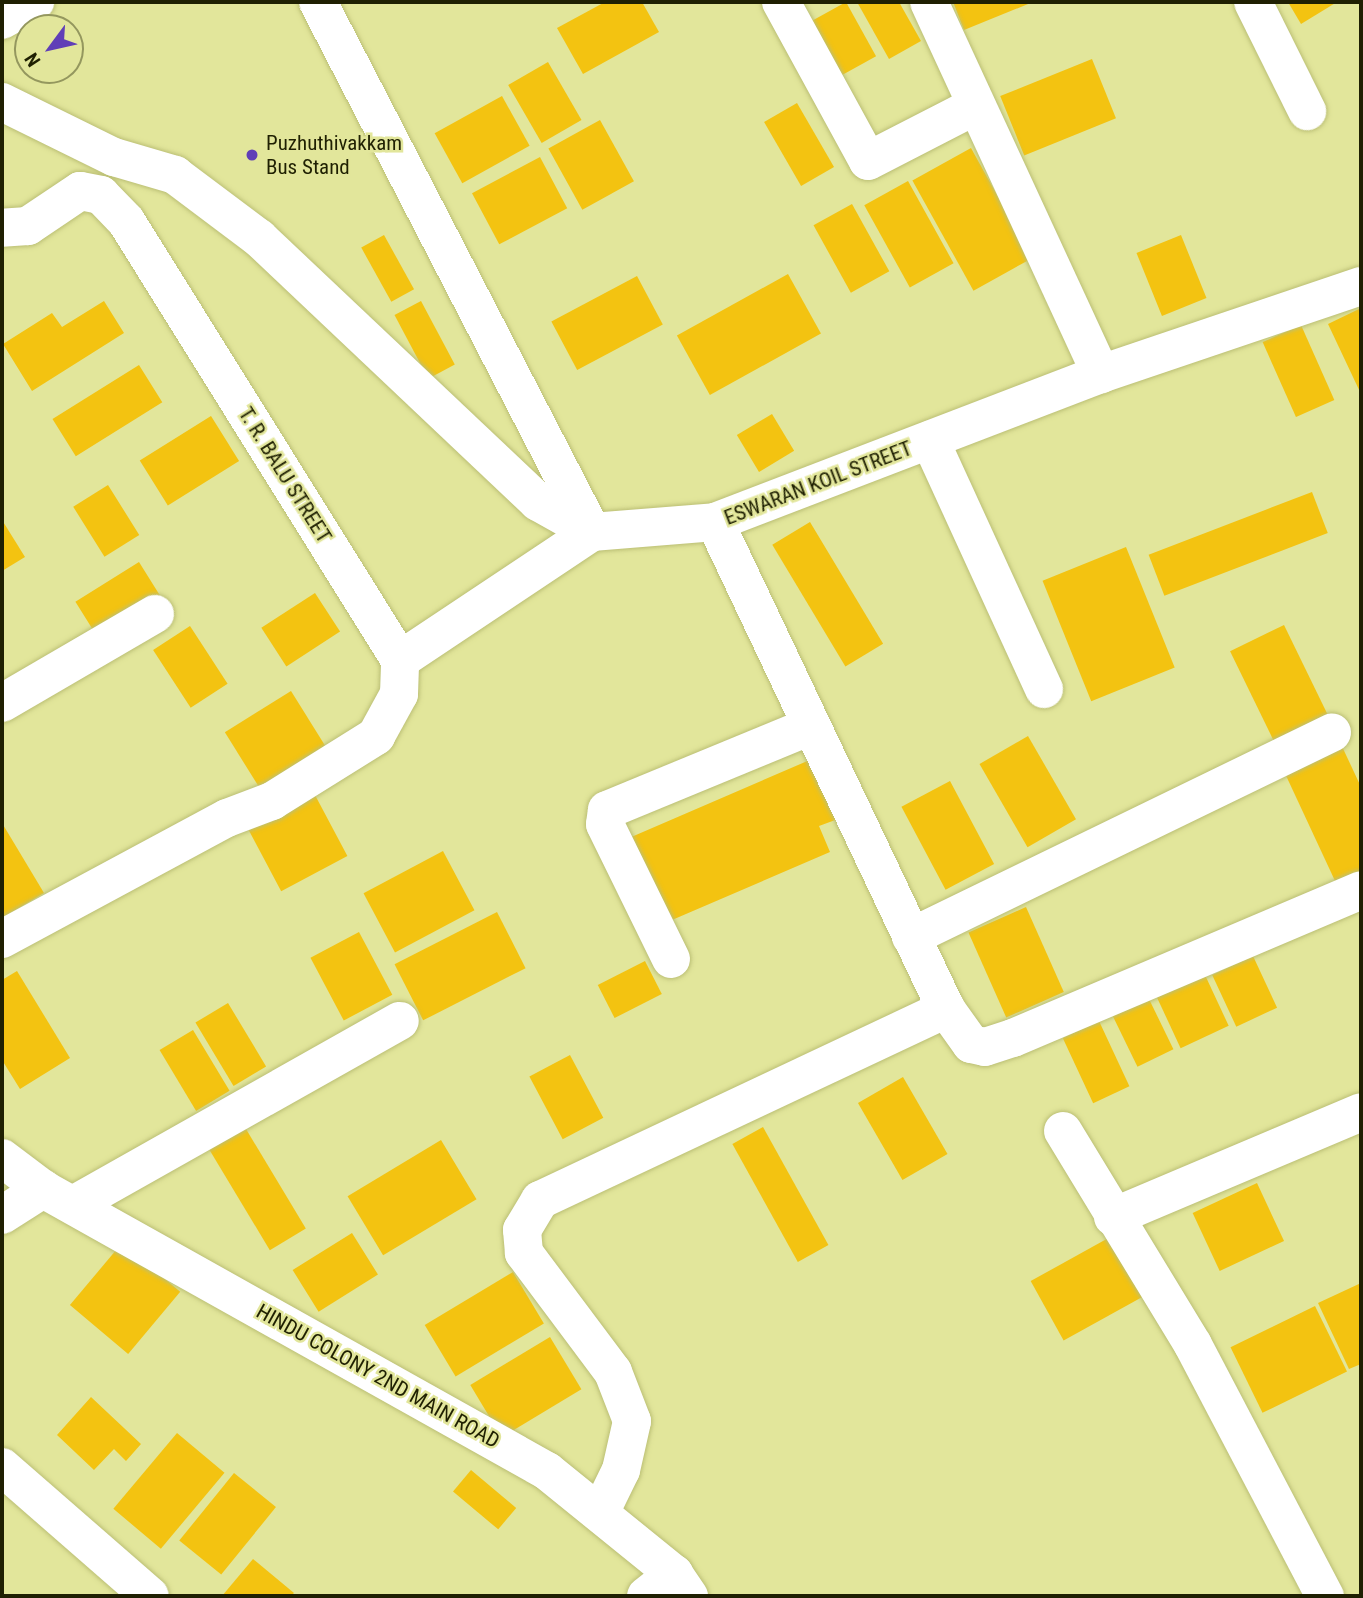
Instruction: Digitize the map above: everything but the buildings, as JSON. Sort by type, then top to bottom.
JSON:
[{"type":"street","points":[[318,2],[592,532]]},
{"type":"street","points":[[781,2],[868,161],[975,106]]},
{"type":"street","points":[[929,2],[1101,374]]},
{"type":"street","points":[[1253,2],[1307,111]]},
{"type":"street","points":[[2,102],[114,157],[175,175],[259,238],[538,502],[592,532]]},
{"type":"street","name":"T. R. BALU STREET","points":[[2,228],[27,226],[80,191],[101,195],[125,221],[400,660]]},
{"type":"street","name":"ESWARAN KOIL STREET","points":[[592,532],[715,522],[1101,374],[1361,286]]},
{"type":"street","points":[[930,440],[1044,689]]},
{"type":"street","points":[[715,522],[946,1009],[971,1044],[985,1047],[1361,890]]},
{"type":"street","points":[[2,939],[227,818],[272,801],[376,736],[390,717],[399,694],[400,660],[592,532]]},
{"type":"street","points":[[2,703],[155,614]]},
{"type":"street","points":[[671,959],[605,824],[607,810],[811,726]]},
{"type":"street","points":[[911,937],[1332,733]]},
{"type":"street","points":[[600,1513],[621,1470],[632,1421],[613,1372],[524,1253],[522,1230],[540,1200],[946,1009]]},
{"type":"street","points":[[2,1215],[58,1197],[400,1021]]},
{"type":"street","points":[[1113,1217],[1361,1112]]},
{"type":"street","points":[[1063,1131],[1193,1345],[1325,1596]]},
{"type":"street","name":"HINDU COLONY 2ND MAIN ROAD","points":[[2,1158],[58,1197],[547,1471],[600,1513],[670,1589]]},
{"type":"street","points":[[2,1467],[150,1596]]},
{"type":"place","name":"Puzhuthivakkam Bus Stand","points":[[252,155]]}]
